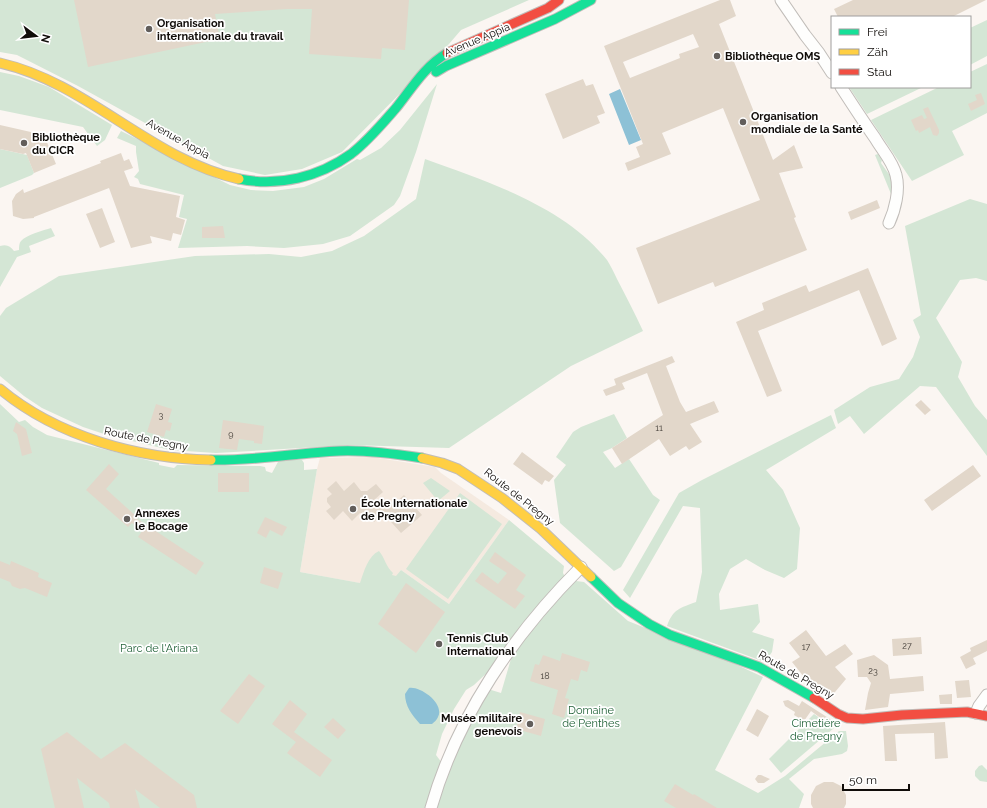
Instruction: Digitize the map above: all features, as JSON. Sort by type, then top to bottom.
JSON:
[{"type":"street","name":"Avenue Appia","points":[[352,153],[391,113],[419,76],[434,62],[462,45],[548,8],[559,0]]},
{"type":"street","name":"Avenue Appia","points":[[413,101],[433,75],[446,66],[522,34],[591,0]]},
{"type":"street","points":[[781,0],[831,71]]},
{"type":"street","name":"Avenue Appia","points":[[0,63],[22,68],[47,79],[79,96],[176,154],[208,169],[235,178],[254,182],[269,183],[293,181],[320,172],[352,153],[372,144],[387,133]]},
{"type":"street","points":[[842,88],[889,160],[896,174],[896,202],[889,223]]},
{"type":"street","name":"Route de Pregny","points":[[0,389],[18,404],[64,430],[92,440],[168,457],[194,460],[216,460],[347,451],[376,452],[437,460],[458,468],[507,502],[546,533],[618,603],[631,613],[670,635],[759,666],[845,717],[863,719],[908,715],[982,714]]},
{"type":"street","points":[[431,808],[449,757],[482,691],[523,632],[545,605],[581,567]]},
{"type":"street","points":[[982,714],[979,706],[987,695]]},
{"type":"shaded area","points":[[372,457],[435,467],[441,473],[509,520],[449,604],[401,570],[396,577],[370,585],[300,572],[320,458]]},
{"type":"green space","points":[[0,0],[529,0],[461,30],[342,152],[302,169],[265,175],[223,166],[78,86],[17,55],[0,52]]},
{"type":"green space","points":[[987,20],[987,56],[971,64],[971,28]]},
{"type":"green space","points":[[987,64],[987,113],[952,131],[964,155],[912,181],[871,120],[937,88],[971,88],[971,72]]},
{"type":"green space","points":[[0,72],[19,76],[49,87],[112,125],[105,140],[97,146],[83,127],[0,110]]},
{"type":"green space","points":[[437,84],[416,152],[400,196],[394,205],[350,236],[323,244],[284,248],[247,246],[178,248],[187,219],[179,217],[184,195],[140,184],[138,179],[134,177],[139,171],[136,146],[117,138],[121,131],[230,185],[251,190],[273,191],[304,187],[324,179],[357,159],[360,160],[381,148],[400,130]]},
{"type":"green space","points":[[850,88],[921,88],[867,114]]},
{"type":"green space","points":[[0,149],[27,155],[34,173],[0,188]]},
{"type":"green space","points":[[878,154],[882,160],[881,163],[891,177],[893,176],[893,194],[891,194],[875,155]]},
{"type":"green space","points":[[425,159],[474,177],[524,198],[547,210],[569,225],[589,241],[607,260],[643,331],[571,366],[449,448],[351,445],[216,453],[170,450],[107,435],[83,427],[42,408],[24,396],[0,376],[0,316],[6,308],[59,276],[195,256],[269,254],[301,257],[332,251],[364,236],[416,199]]},
{"type":"green space","points":[[970,199],[987,204],[987,281],[976,278],[960,280],[936,318],[962,362],[958,377],[975,406],[987,420],[987,456],[936,387],[920,386],[864,434],[850,416],[838,424],[834,410],[870,387],[899,379],[913,357],[920,337],[913,320],[921,315],[905,226]]},
{"type":"green space","points":[[51,228],[55,236],[29,246],[31,252],[17,257],[0,287],[0,246],[8,246],[14,251],[19,250],[19,245],[23,239]]},
{"type":"green space","name":"Parc de l'Ariana","points":[[0,404],[19,422],[25,420],[33,427],[47,435],[174,468],[177,465],[260,466],[265,467],[266,471],[272,473],[279,460],[302,460],[304,463],[304,470],[317,469],[300,572],[360,583],[369,560],[379,551],[393,573],[392,575],[396,576],[401,570],[449,604],[509,520],[564,566],[563,573],[565,577],[491,669],[474,685],[466,690],[454,709],[442,734],[436,755],[442,763],[428,808],[0,808]]},
{"type":"green space","points":[[614,414],[627,438],[603,452],[615,468],[629,459],[653,495],[660,500],[621,567],[614,571],[560,523],[554,480],[566,465],[556,457],[573,432],[581,427]]},
{"type":"green space","points":[[831,415],[836,428],[766,470],[783,490],[800,528],[797,569],[784,578],[765,570],[746,559],[730,569],[719,594],[720,610],[758,604],[760,622],[752,632],[774,639],[772,652],[765,662],[667,626],[669,620],[678,610],[696,602],[702,572],[700,508],[683,506],[630,598],[623,590],[679,493]]},
{"type":"green space","points":[[431,478],[450,491],[438,501],[423,483]]},
{"type":"green space","points":[[460,493],[502,524],[448,599],[406,569]]},
{"type":"green space","name":"Domaine de Penthes","points":[[576,581],[584,582],[628,621],[735,664],[763,677],[715,770],[758,793],[785,776],[839,731],[846,731],[848,746],[847,751],[842,754],[814,759],[789,779],[804,794],[799,808],[436,808],[462,738],[488,689],[501,693],[513,652],[532,626]]},
{"type":"green space","name":"Cimetière de Pregny","points":[[814,714],[834,728],[781,773],[769,759]]},
{"type":"green space","points":[[982,765],[987,770],[987,782],[980,781],[975,776],[975,771]]},
{"type":"water","points":[[620,89],[641,140],[629,145],[609,94]]},
{"type":"water","points":[[409,688],[420,690],[431,697],[435,702],[439,712],[438,718],[432,724],[420,724],[412,714],[405,698],[405,694]]},
{"type":"building","name":"Organisation internationale du travail","points":[[74,0],[409,0],[405,50],[382,48],[381,59],[309,54],[312,9],[287,9],[215,14],[220,39],[88,67]]},
{"type":"building","points":[[720,0],[730,0],[736,16],[719,24],[773,160],[794,145],[803,168],[779,173],[796,217],[794,218],[807,250],[715,287],[713,282],[658,304],[636,248],[760,200],[723,108],[662,133],[671,154],[628,171],[625,163],[640,157],[636,147],[643,144],[604,46]],"holes":[[[693,34],[699,47],[679,54],[680,58],[630,78],[623,62]]]},
{"type":"building","points":[[853,0],[986,0],[954,16],[838,16],[834,9]]},
{"type":"building","points":[[583,79],[586,86],[593,84],[605,113],[597,116],[600,123],[563,139],[545,94]]},
{"type":"building","points":[[981,93],[985,104],[971,111],[968,104],[977,100],[975,95]]},
{"type":"building","points":[[928,107],[939,130],[937,136],[933,135],[930,127],[919,133],[918,130],[916,131],[911,120],[922,115],[924,119],[927,118],[923,109]]},
{"type":"building","points":[[0,125],[44,135],[56,164],[34,173],[26,153],[23,154],[0,149]]},
{"type":"building","points":[[121,153],[124,161],[129,159],[133,168],[124,171],[130,186],[180,196],[176,217],[185,220],[181,235],[173,233],[171,241],[150,236],[152,243],[131,248],[109,188],[34,218],[23,219],[13,216],[12,201],[16,194],[23,189],[24,193],[101,163],[100,161]]},
{"type":"building","points":[[877,200],[880,208],[851,220],[848,212]]},
{"type":"building","points":[[102,208],[115,242],[100,248],[86,214]]},
{"type":"building","points":[[223,226],[225,238],[202,238],[202,227]]},
{"type":"building","points":[[868,268],[897,339],[882,346],[859,290],[758,331],[782,391],[767,397],[736,322],[764,310],[762,303],[806,285],[809,292]]},
{"type":"building","points":[[672,356],[675,362],[666,366],[680,402],[686,412],[714,401],[719,412],[690,424],[702,442],[689,450],[686,446],[670,456],[659,439],[622,464],[612,448],[663,415],[647,373],[622,383],[625,389],[606,396],[603,390],[616,385],[614,379]]},
{"type":"building","points":[[921,400],[931,410],[925,415],[915,405]]},
{"type":"building","points":[[156,404],[172,409],[168,422],[172,423],[170,431],[166,430],[164,437],[147,432]]},
{"type":"building","points":[[223,420],[264,426],[262,444],[254,443],[254,441],[239,439],[237,450],[219,448]]},
{"type":"building","points":[[16,422],[26,429],[32,453],[22,456],[17,434],[13,431]]},
{"type":"building","points":[[522,452],[554,476],[549,482],[545,480],[542,485],[513,464]]},
{"type":"building","name":"Annexes le Bocage","points":[[109,464],[119,474],[106,489],[137,517],[136,518],[204,563],[196,575],[138,537],[142,531],[132,523],[128,527],[86,490]]},
{"type":"building","points":[[973,465],[981,476],[932,511],[924,500]]},
{"type":"building","points":[[218,473],[249,473],[249,492],[218,492]]},
{"type":"building","name":"École Internationale de Pregny","points":[[336,481],[344,491],[354,482],[361,491],[367,491],[376,484],[383,492],[373,501],[395,503],[404,495],[422,515],[401,533],[383,513],[374,522],[366,513],[360,513],[352,521],[343,511],[334,520],[326,511],[331,507],[327,502],[327,498],[332,494],[327,489]]},
{"type":"building","points":[[265,517],[287,527],[282,536],[270,530],[266,538],[257,533]]},
{"type":"building","points":[[495,552],[526,575],[516,590],[525,596],[515,609],[475,581],[482,572],[498,584],[507,573],[489,561]]},
{"type":"building","points":[[0,561],[10,565],[11,561],[39,573],[38,577],[52,583],[47,597],[25,588],[20,589],[12,586],[10,582],[0,578]]},
{"type":"building","points":[[264,567],[283,573],[278,589],[260,583]]},
{"type":"building","points":[[406,583],[445,612],[416,653],[378,624]]},
{"type":"building","points":[[806,630],[826,656],[845,644],[853,654],[835,667],[846,679],[830,698],[801,680],[804,677],[792,662],[800,657],[789,643]]},
{"type":"building","points":[[921,637],[922,654],[893,656],[892,639]]},
{"type":"building","points":[[987,640],[987,651],[973,658],[976,664],[966,669],[960,657],[971,651],[970,648]]},
{"type":"building","points":[[562,653],[590,662],[587,672],[581,670],[578,681],[571,679],[565,698],[569,699],[564,718],[552,714],[558,690],[530,681],[535,664],[539,665],[543,655],[560,661]]},
{"type":"building","points":[[874,655],[888,665],[890,679],[923,676],[924,691],[890,694],[888,707],[865,710],[871,683],[867,677],[858,677],[857,660]]},
{"type":"building","points":[[249,674],[265,686],[238,724],[220,711]]},
{"type":"building","points":[[969,680],[971,697],[957,698],[955,681]]},
{"type":"building","points":[[952,694],[952,704],[940,704],[939,695]]},
{"type":"building","points":[[290,700],[307,714],[294,732],[332,760],[320,777],[287,753],[296,742],[272,724]]},
{"type":"building","points":[[788,700],[799,706],[802,701],[833,721],[830,725],[811,711],[804,721],[794,715],[795,712],[785,706],[783,701]]},
{"type":"building","points":[[757,709],[769,716],[758,737],[746,730]]},
{"type":"building","name":"Musée militaire genevois","points":[[520,712],[545,719],[541,736],[516,729]]},
{"type":"building","points":[[333,718],[346,730],[338,739],[324,727]]},
{"type":"building","points":[[945,722],[948,758],[935,759],[934,733],[895,734],[897,761],[885,761],[883,726]]},
{"type":"building","points":[[67,732],[101,759],[125,743],[194,795],[197,808],[160,808],[135,789],[140,808],[110,808],[109,803],[77,778],[84,808],[55,808],[41,749]]},
{"type":"building","points":[[758,775],[770,779],[764,783],[758,783],[755,779]]},
{"type":"building","points":[[824,782],[833,782],[841,786],[846,795],[846,804],[844,808],[813,808],[811,804],[811,795],[816,786]]},
{"type":"building","points":[[675,784],[717,808],[676,808],[664,801]]},
{"type":"traffic: fast","points":[[436,72],[446,66],[555,19],[591,0]]},
{"type":"traffic: fast","points":[[239,179],[269,182],[284,181],[312,174],[339,162],[351,154],[369,138],[396,108],[425,71],[447,53]]},
{"type":"traffic: fast","points":[[211,460],[243,459],[339,451],[360,451],[422,458]]},
{"type":"traffic: fast","points":[[591,577],[618,603],[649,624],[670,635],[759,667],[814,698]]},
{"type":"traffic: slow","points":[[0,63],[32,73],[62,87],[91,103],[177,156],[207,169],[239,179]]},
{"type":"traffic: slow","points":[[0,389],[22,406],[46,420],[99,442],[155,455],[183,459],[211,460]]},
{"type":"traffic: slow","points":[[422,458],[458,469],[502,498],[541,529],[591,577]]},
{"type":"traffic: jam","points":[[447,53],[548,8],[559,0]]},
{"type":"traffic: jam","points":[[814,698],[838,714],[847,718],[863,719],[902,715],[967,712],[987,716]]},
{"type":"place","name":"Organisation internationale du travail","points":[[149,29]]},
{"type":"place","name":"Bibliothèque OMS","points":[[717,56]]},
{"type":"place","name":"Organisation mondiale de la Santé","points":[[743,122]]},
{"type":"place","name":"Bibliothèque du CICR","points":[[24,143]]},
{"type":"place","name":"École Internationale de Pregny","points":[[353,509]]},
{"type":"place","name":"Annexes le Bocage","points":[[127,519]]},
{"type":"place","name":"Tennis Club International","points":[[439,644]]},
{"type":"place","name":"Musée militaire genevois","points":[[530,724]]}]
